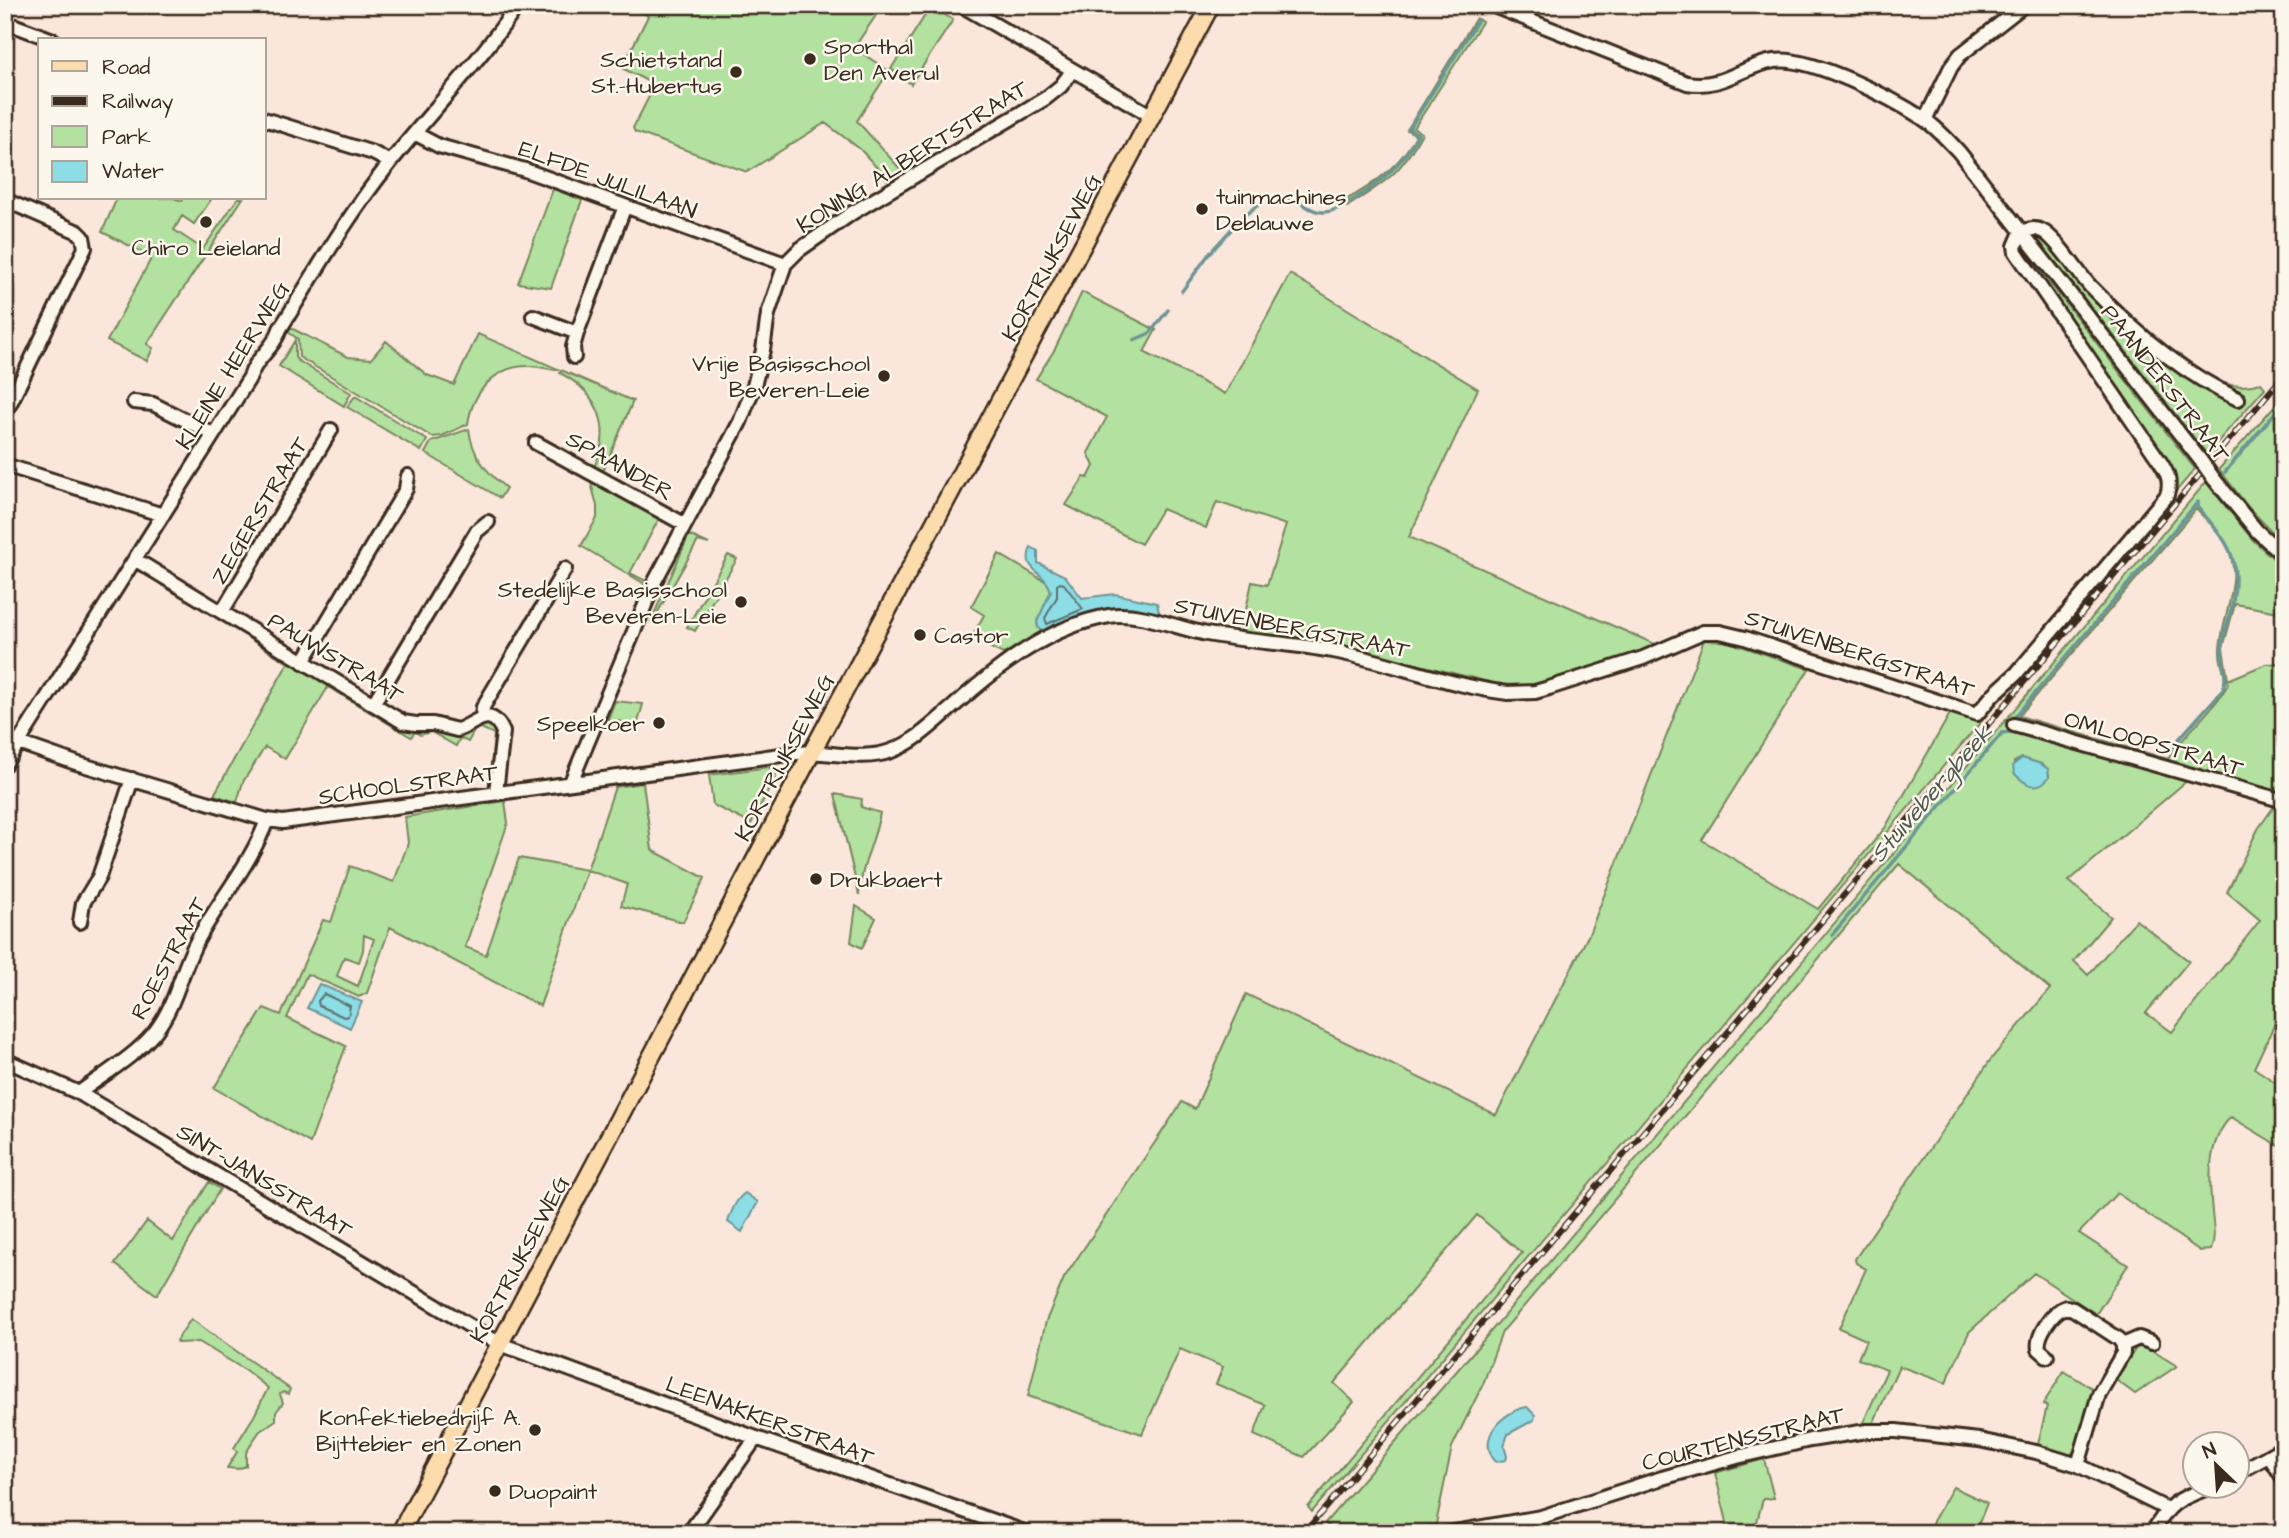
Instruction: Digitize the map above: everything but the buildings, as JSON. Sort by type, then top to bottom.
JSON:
[{"type":"main road","name":"KORTRIJKSEWEG","points":[[400,1533],[812,752],[1211,5]]},
{"type":"street","name":"KLEINE HEERWEG","points":[[5,764],[250,377],[254,363],[276,339],[279,329],[349,218],[390,162],[484,52],[518,5]]},
{"type":"street","name":"PAANDERSTRAAT","points":[[1491,5],[1687,83],[1715,83],[1765,63],[1785,60],[1852,81],[1925,120],[1959,152],[2214,479],[2257,531],[2284,556]]},
{"type":"street","points":[[1925,120],[1951,67],[1960,55],[2024,5]]},
{"type":"street","points":[[966,7],[1152,116]]},
{"type":"street","points":[[5,22],[48,38]]},
{"type":"street","name":"KONING ALBERTSTRAAT","points":[[571,782],[655,581],[740,422],[754,386],[768,314],[785,264],[799,250],[852,213],[1046,97],[1061,86],[1072,71]]},
{"type":"street","points":[[266,120],[373,153],[390,162]]},
{"type":"street","name":"ELFDE JULILAAN","points":[[416,134],[439,146],[526,170],[785,264]]},
{"type":"street","points":[[5,200],[78,232],[83,237],[85,248],[5,414]]},
{"type":"street","points":[[574,357],[573,347],[577,333],[625,206]]},
{"type":"street","name":"PAANDERSTRAAT","points":[[2021,232],[2036,229],[2048,234],[2078,273],[2125,321],[2166,355],[2238,399]]},
{"type":"street","name":"STUIVENBERGSTRAAT","points":[[812,752],[879,755],[901,747],[920,735],[992,672],[1015,656],[1040,641],[1082,624],[1116,615],[1226,638],[1333,651],[1508,693],[1535,692],[1549,688],[1643,658],[1695,635],[1720,632],[1977,714],[2016,674],[2167,495],[2170,486],[2168,474],[2018,254],[2015,246],[2021,232]]},
{"type":"street","points":[[533,316],[577,333]]},
{"type":"street","points":[[134,402],[153,404],[213,434]]},
{"type":"street","name":"ZEGERSTRAAT","points":[[222,612],[331,430]]},
{"type":"street","name":"SPAANDER","points":[[536,443],[684,524]]},
{"type":"street","points":[[5,465],[163,515]]},
{"type":"street","points":[[303,662],[406,489],[408,476]]},
{"type":"street","points":[[373,704],[477,531],[488,522]]},
{"type":"street","name":"PAUWSTRAAT","points":[[136,560],[409,724],[433,724],[452,730],[466,727],[482,717]]},
{"type":"street","points":[[496,792],[503,732],[490,718],[482,717],[483,706],[565,569]]},
{"type":"street","name":"OMLOOPSTRAAT","points":[[2014,725],[2284,801]]},
{"type":"street","name":"SCHOOLSTRAAT","points":[[19,743],[267,820],[300,821],[496,792],[812,752]]},
{"type":"street","points":[[80,922],[83,903],[99,877],[132,779]]},
{"type":"street","name":"ROESTRAAT","points":[[79,1093],[137,1050],[156,1031],[173,1001],[198,939],[259,842],[267,820]]},
{"type":"street","name":"SINT-JANSSTRAAT","points":[[5,1060],[79,1093],[500,1345]]},
{"type":"street","points":[[2047,1356],[2039,1349],[2039,1340],[2056,1313],[2066,1307],[2117,1337],[2123,1345],[2123,1353],[2095,1402],[2078,1465]]},
{"type":"street","points":[[2123,1345],[2139,1338],[2152,1343]]},
{"type":"street","name":"LEENAKKERSTRAAT","points":[[500,1345],[1027,1533]]},
{"type":"street","name":"COURTENSSTRAAT","points":[[1448,1533],[1541,1517],[1737,1457],[1810,1440],[1867,1431],[1896,1431],[1979,1440],[2036,1452],[2078,1465],[2167,1509]]},
{"type":"street","points":[[689,1533],[756,1438]]},
{"type":"street","points":[[2250,1466],[2284,1447]]},
{"type":"street","points":[[2269,1456],[2284,1479]]},
{"type":"street","points":[[2152,1533],[2167,1509],[2180,1499]]},
{"type":"green space","points":[[632,5],[883,5],[854,48],[889,71],[857,121],[902,171],[888,180],[860,149],[825,123],[747,172],[635,132],[633,128],[655,85],[622,68],[648,16]]},
{"type":"green space","points":[[931,6],[953,20],[911,84],[891,69]]},
{"type":"green space","points":[[1476,18],[1482,22],[1414,128],[1422,133],[1406,159],[1391,176],[1347,207],[1342,202],[1364,190],[1394,166],[1410,146],[1416,135],[1407,130]]},
{"type":"green space","points":[[553,189],[582,200],[551,288],[518,283]]},
{"type":"green space","points":[[116,200],[211,200],[194,224],[182,216],[174,230],[203,249],[237,200],[242,200],[147,344],[153,348],[147,361],[107,341],[152,257],[102,232]]},
{"type":"green space","points":[[2036,231],[2175,358],[2177,355],[2226,384],[2248,386],[2261,383],[2265,388],[2207,454],[2032,232]]},
{"type":"green space","points":[[2021,246],[2195,469],[1312,1512],[1308,1507],[1522,1253],[1477,1215],[1334,1383],[1354,1402],[1304,1457],[1254,1435],[1265,1405],[1216,1384],[1223,1367],[1180,1349],[1142,1434],[1028,1396],[1046,1321],[1064,1278],[1182,1102],[1195,1109],[1246,994],[1496,1115],[1589,934],[1704,640],[1726,641],[1809,669],[1702,840],[1818,909],[1885,828],[1951,712],[1979,718],[2172,491],[2019,251]]},
{"type":"green space","points":[[1290,274],[1478,389],[1409,537],[1657,645],[1543,684],[1505,686],[1339,645],[1241,632],[1252,582],[1267,585],[1286,525],[1217,502],[1206,528],[1162,509],[1141,544],[1066,505],[1084,477],[1088,478],[1094,466],[1088,453],[1107,417],[1036,379],[1055,349],[1082,292],[1156,330],[1144,352],[1225,394]]},
{"type":"green space","points":[[291,328],[348,357],[371,359],[386,341],[427,375],[454,385],[478,334],[558,369],[527,366],[504,371],[495,376],[480,392],[474,402],[468,424],[442,436],[432,437],[299,357],[298,339],[288,332]]},
{"type":"green space","points":[[295,340],[297,360],[351,393],[344,406],[279,366]]},
{"type":"green space","points":[[561,370],[633,401],[602,474],[593,469],[602,440],[599,414],[585,391],[560,373]]},
{"type":"green space","points":[[2284,395],[2284,544],[2249,508],[2219,469]]},
{"type":"green space","points":[[355,396],[427,440],[421,451],[347,407]]},
{"type":"green space","points":[[469,429],[473,447],[481,462],[506,488],[500,498],[425,453],[431,442]]},
{"type":"green space","points":[[590,479],[660,517],[630,573],[646,581],[645,584],[581,546],[597,518],[597,506]]},
{"type":"green space","points":[[2206,482],[2253,540],[2284,568],[2284,613],[2235,604],[2223,648],[2228,680],[2266,664],[2284,663],[2284,797],[2189,779],[2069,881],[2111,917],[2074,961],[2088,975],[2136,920],[2189,961],[2146,1013],[2172,1032],[2260,920],[2227,892],[2258,829],[2275,805],[2284,807],[2284,1004],[2254,1068],[2284,1088],[2284,1149],[2231,1117],[2223,1126],[2217,1137],[2211,1162],[2214,1236],[2211,1250],[2200,1251],[2117,1193],[2079,1233],[2128,1265],[2096,1314],[2034,1273],[1969,1332],[1946,1383],[1899,1366],[1873,1424],[1862,1425],[1887,1370],[1858,1359],[1866,1340],[1839,1328],[1866,1269],[1856,1263],[1855,1259],[1991,1059],[2050,989],[1899,864],[1502,1332],[1483,1384],[1452,1447],[1436,1524],[1401,1533],[1333,1533],[1325,1523],[1481,1343]],"holes":[[[2196,509],[2225,542],[2233,568],[2231,594],[2220,648],[2223,672],[2228,684],[2216,703],[2168,759],[2019,716]],[[2022,758],[2041,764],[2048,769],[2049,777],[2031,785],[2014,773],[2014,762]]]},
{"type":"green space","points":[[689,535],[709,544],[698,541],[654,619],[666,621],[662,624],[651,621]]},
{"type":"green space","points":[[999,554],[1048,583],[1051,591],[1037,622],[1043,633],[1003,654],[971,638],[984,615],[971,607]]},
{"type":"green space","points":[[728,555],[737,559],[695,631],[687,627]]},
{"type":"green space","points":[[250,635],[408,728],[487,721],[498,729],[493,779],[490,779],[494,734],[477,726],[468,742],[460,738],[456,746],[431,732],[420,735],[415,732],[411,737],[328,687],[285,759],[265,747],[243,782],[237,802],[214,795],[288,663],[248,638]]},
{"type":"green space","points":[[615,701],[643,704],[636,730],[619,721],[617,724],[608,719]]},
{"type":"green space","points":[[769,767],[776,772],[776,776],[751,824],[713,805],[709,775]]},
{"type":"green space","points":[[643,783],[652,850],[705,878],[683,922],[621,906],[627,884],[587,870],[615,787]]},
{"type":"green space","points":[[835,794],[862,799],[861,807],[880,813],[862,873],[859,895]]},
{"type":"green space","points":[[505,801],[508,823],[465,947],[486,955],[519,858],[587,870],[540,1006],[390,927],[367,993],[359,997],[307,974],[287,1018],[346,1046],[310,1143],[214,1088],[264,1008],[281,1015],[323,920],[331,922],[350,866],[394,882],[408,843],[405,817]],"holes":[[[364,935],[374,939],[358,986],[337,976],[344,957],[359,962]]]},
{"type":"green space","points":[[856,906],[876,918],[862,948],[851,942]]},
{"type":"green space","points":[[209,1182],[220,1189],[157,1295],[115,1264],[147,1221],[173,1241]]},
{"type":"green space","points":[[191,1319],[290,1389],[288,1394],[280,1394],[283,1403],[276,1412],[276,1420],[260,1431],[246,1453],[246,1466],[238,1469],[227,1468],[237,1452],[234,1448],[268,1388],[245,1370],[199,1342],[178,1343],[176,1341]]},
{"type":"green space","points":[[2145,1346],[2177,1366],[2135,1394],[2116,1380],[2136,1348]]},
{"type":"green space","points":[[2064,1371],[2095,1390],[2077,1449],[2070,1455],[2037,1448],[2047,1406],[2043,1404]]},
{"type":"green space","points":[[1764,1459],[1774,1498],[1763,1499],[1754,1533],[1724,1533],[1727,1522],[1715,1473]]},
{"type":"green space","points":[[1953,1487],[1987,1503],[1975,1533],[1926,1533]]},
{"type":"water","points":[[1031,547],[1038,551],[1038,563],[1065,576],[1082,598],[1115,594],[1157,603],[1159,612],[1157,615],[1043,633],[1037,622],[1051,591],[1044,578],[1031,566]]},
{"type":"water","points":[[2022,758],[2048,769],[2049,777],[2045,782],[2032,785],[2014,773],[2013,765]]},
{"type":"water","points":[[319,984],[362,1002],[350,1028],[307,1008]]},
{"type":"water","points":[[745,1193],[758,1202],[742,1232],[728,1222],[736,1202]]},
{"type":"water","points":[[1527,1407],[1535,1415],[1534,1420],[1508,1434],[1504,1446],[1506,1460],[1496,1462],[1490,1453],[1489,1444],[1495,1427],[1509,1414]]},
{"type":"waterway","points":[[1287,198],[1317,211],[1330,211],[1353,200],[1390,171],[1412,145],[1418,134],[1409,129],[1478,20]]},
{"type":"waterway","points":[[1242,217],[1258,205]]},
{"type":"waterway","points":[[1182,291],[1209,254],[1239,221]]},
{"type":"waterway","points":[[1134,340],[1150,333],[1168,310]]},
{"type":"waterway","name":"Stuivebergbeek","points":[[2225,472],[2284,402]]},
{"type":"waterway","name":"Stuivebergbeek","points":[[2013,719],[2198,502],[2198,508],[2230,551],[2234,562],[2235,589],[2223,644],[2224,687],[2180,738],[2173,750]]},
{"type":"waterway","points":[[2026,721],[2078,736]]},
{"type":"waterway","name":"Stuivebergbeek","points":[[1832,935],[2002,733],[2015,732]]},
{"type":"waterway","points":[[2086,738],[2183,765]]},
{"type":"waterway","name":"Stuivebergbeek","points":[[2043,740],[2162,772]]},
{"type":"waterway","points":[[2264,788],[2284,794]]},
{"type":"railway","points":[[1304,1533],[2284,375]]},
{"type":"place","name":"Sporthal Den Averul","points":[[810,59]]},
{"type":"place","name":"Schietstand St.-Hubertus","points":[[736,72]]},
{"type":"place","name":"tuinmachines Deblauwe","points":[[1202,209]]},
{"type":"place","name":"Chiro Leieland","points":[[206,222]]},
{"type":"place","name":"Vrije Basisschool Beveren-Leie","points":[[884,376]]},
{"type":"place","name":"Stedelijke Basisschool Beveren-Leie","points":[[741,602]]},
{"type":"place","name":"Castor","points":[[920,635]]},
{"type":"place","name":"Speelkoer","points":[[659,723]]},
{"type":"place","name":"Drukbaert","points":[[816,879]]},
{"type":"place","name":"Konfektiebedrijf A. Bijttebier en Zonen","points":[[535,1430]]},
{"type":"place","name":"Duopaint","points":[[495,1491]]}]
